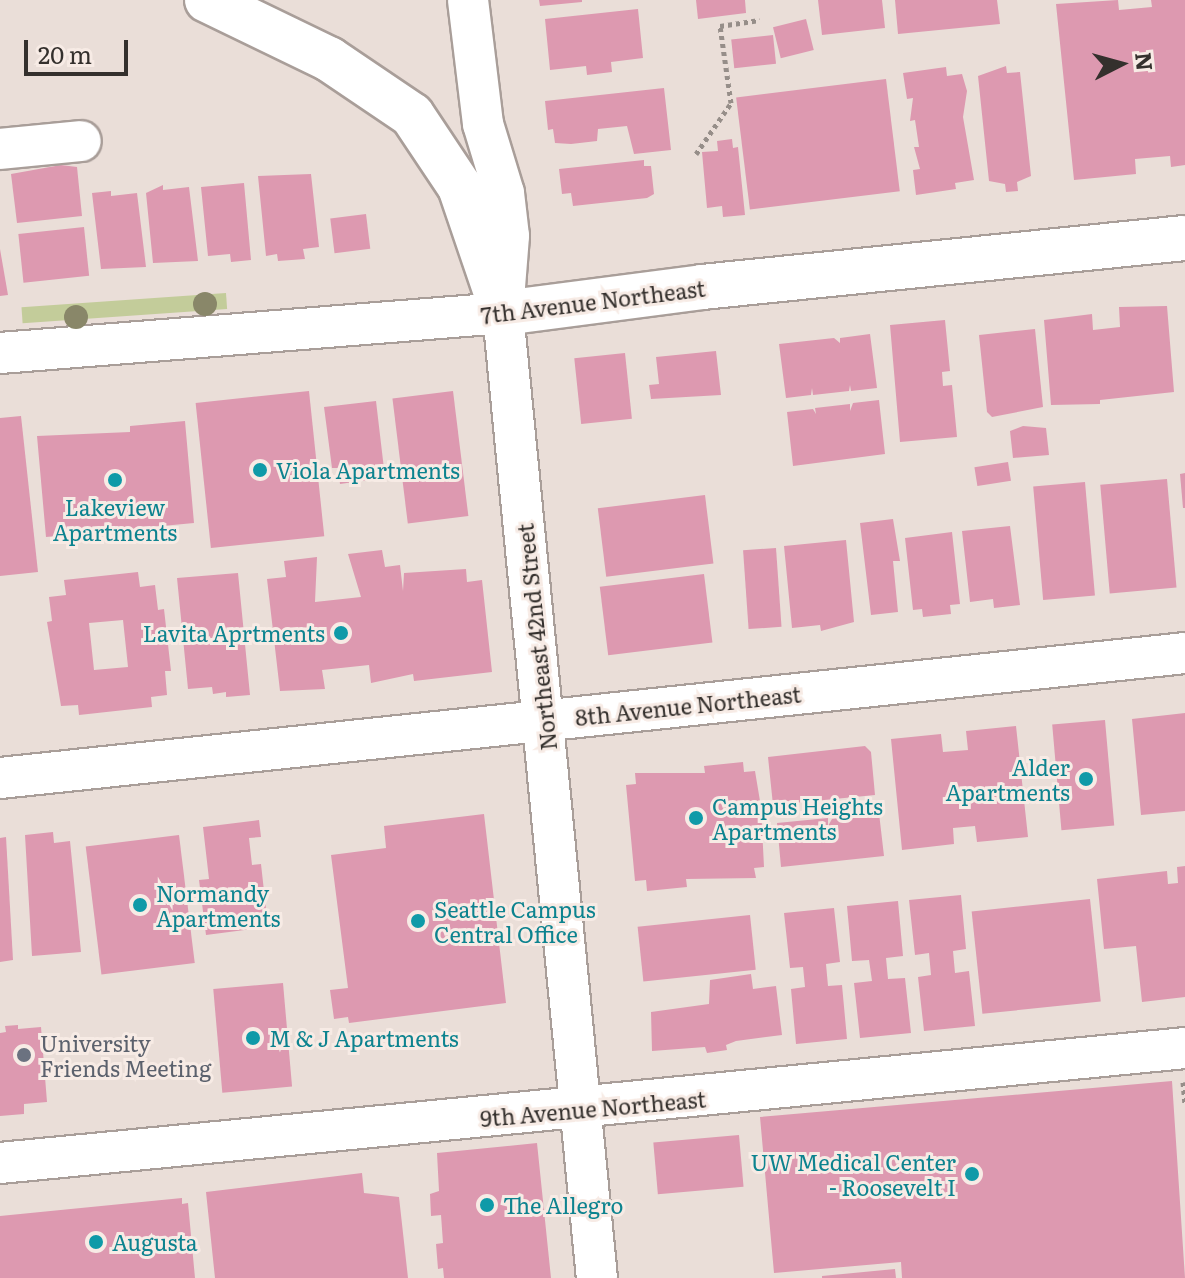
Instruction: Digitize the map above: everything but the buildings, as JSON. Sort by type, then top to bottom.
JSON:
[{"type":"main road","points":[[207,0],[329,59],[412,115],[460,187],[503,313]]},
{"type":"main road","name":"7th Avenue Northeast","points":[[503,313],[702,287],[1185,238]]},
{"type":"street","name":"Northeast 42nd Street","points":[[468,0],[483,124],[506,207],[503,313],[545,719],[597,1278]]},
{"type":"street","points":[[0,149],[81,141]]},
{"type":"street","name":"7th Avenue Northeast","points":[[0,353],[503,313]]},
{"type":"street","name":"8th Avenue Northeast","points":[[0,778],[1185,653]]},
{"type":"street","name":"9th Avenue Northeast","points":[[0,1163],[580,1110],[1185,1048]]},
{"type":"path","points":[[696,154],[731,103],[720,26],[760,20]]},
{"type":"green space","points":[[226,293],[227,309],[23,323],[21,307]]},
{"type":"place","name":"Viola Apartments","points":[[260,470]]},
{"type":"place","name":"Lakeview Apartments","points":[[115,480]]},
{"type":"place","name":"Lavita Aprtments","points":[[341,633]]},
{"type":"place","name":"Alder Apartments","points":[[1086,779]]},
{"type":"place","name":"Campus Heights Apartments","points":[[696,818]]},
{"type":"place","name":"Normandy Apartments","points":[[140,905]]},
{"type":"place","name":"Seattle Campus Central Office","points":[[418,921]]},
{"type":"place","name":"M & J Apartments","points":[[253,1038]]},
{"type":"place","name":"University Friends Meeting","points":[[24,1055]]},
{"type":"place","name":"UW Medical Center - Roosevelt I","points":[[972,1174]]},
{"type":"place","name":"The Allegro","points":[[487,1205]]},
{"type":"place","name":"Augusta","points":[[96,1242]]}]
